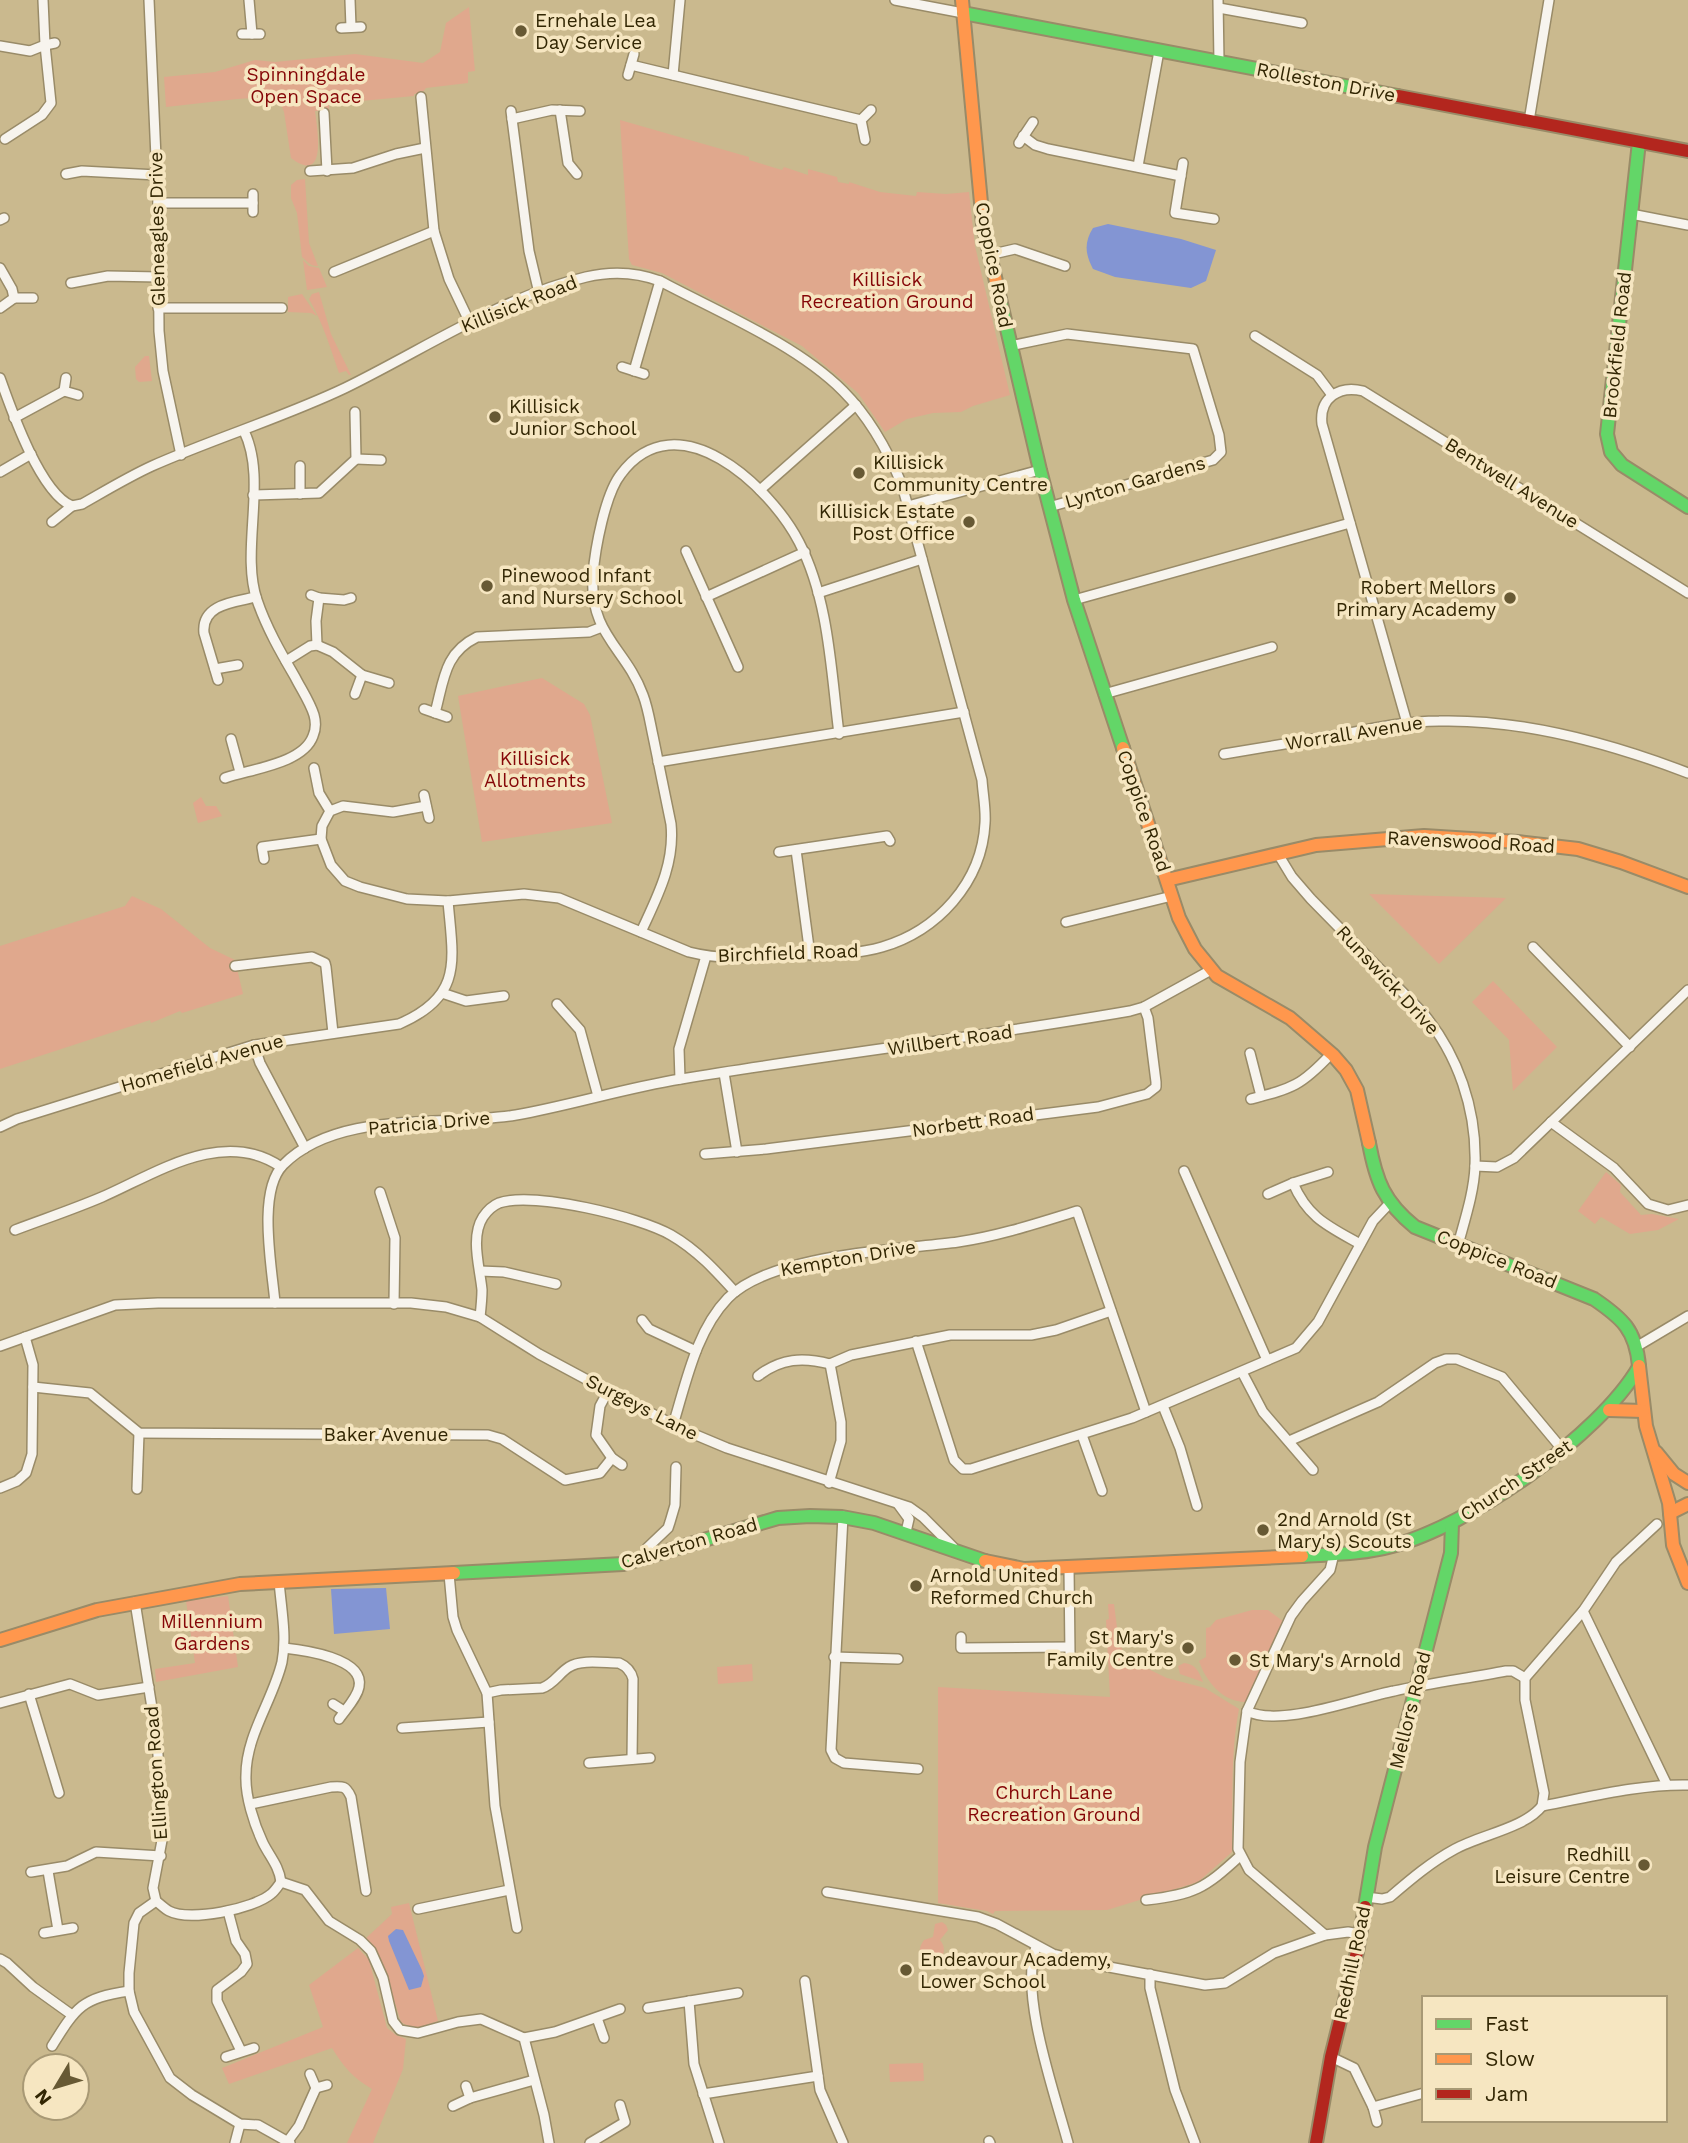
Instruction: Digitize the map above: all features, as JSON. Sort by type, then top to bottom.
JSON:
[{"type":"street","points":[[5,139],[55,105],[43,0]]},
{"type":"street","name":"Gleneagles Drive","points":[[149,0],[158,202],[158,308],[163,372],[181,455]]},
{"type":"street","points":[[249,0],[251,34]]},
{"type":"street","points":[[350,0],[351,27]]},
{"type":"street","points":[[673,75],[680,0]]},
{"type":"street","points":[[895,0],[962,6]]},
{"type":"street","points":[[1529,121],[1549,0]]},
{"type":"street","points":[[1219,61],[1218,4],[1288,17],[1302,23]]},
{"type":"street","name":"Rolleston Drive","points":[[962,6],[1159,51],[1688,151]]},
{"type":"street","name":"Coppice Road","points":[[962,6],[983,224],[1040,470],[1074,600],[1189,940],[1211,970],[1230,986],[1293,1019],[1346,1071],[1361,1102],[1376,1177],[1396,1214],[1415,1227],[1594,1299],[1620,1317],[1632,1334],[1636,1347],[1642,1406],[1670,1513],[1673,1545],[1688,1583]]},
{"type":"street","points":[[0,46],[30,51],[50,44]]},
{"type":"street","points":[[1138,166],[1159,51]]},
{"type":"street","points":[[634,54],[630,70],[673,75],[861,120]]},
{"type":"street","points":[[421,97],[434,231],[449,279],[470,323]]},
{"type":"street","points":[[539,293],[529,251],[512,115],[560,110],[580,111]]},
{"type":"street","points":[[560,110],[568,163],[577,174]]},
{"type":"street","points":[[861,120],[871,110]]},
{"type":"street","points":[[324,113],[327,171]]},
{"type":"street","points":[[861,120],[865,140]]},
{"type":"street","points":[[1033,122],[1021,140],[1048,149],[1181,176]]},
{"type":"street","name":"Brookfield Road","points":[[1639,142],[1612,378],[1608,446],[1622,465],[1688,507]]},
{"type":"street","points":[[310,171],[353,168],[425,148]]},
{"type":"street","points":[[1183,163],[1175,213],[1214,219]]},
{"type":"street","points":[[66,174],[82,171],[157,174]]},
{"type":"street","points":[[158,202],[253,203]]},
{"type":"street","points":[[1631,215],[1688,225]]},
{"type":"street","points":[[334,272],[434,231]]},
{"type":"street","points":[[989,255],[1015,249],[1065,266]]},
{"type":"street","points":[[0,268],[12,289],[13,298]]},
{"type":"street","name":"Killisick Road","points":[[52,522],[72,506],[82,504],[144,470],[344,388],[470,323],[539,293],[594,275],[637,274],[660,281],[804,359],[842,390],[856,405],[886,451],[902,485],[908,506]]},
{"type":"street","points":[[71,283],[108,276],[159,277]]},
{"type":"street","points":[[622,368],[639,372],[660,281]]},
{"type":"street","points":[[0,309],[13,298],[33,298]]},
{"type":"street","points":[[158,308],[282,308]]},
{"type":"street","name":"Lynton Gardens","points":[[1010,346],[1066,334],[1193,349],[1219,435],[1221,452],[1213,460],[1049,507]]},
{"type":"street","points":[[1255,336],[1317,375],[1332,395],[1322,412],[1322,424],[1407,723]]},
{"type":"street","points":[[0,378],[14,418],[31,454],[55,492],[72,506]]},
{"type":"street","points":[[64,391],[66,378]]},
{"type":"street","name":"Bentwell Avenue","points":[[1332,395],[1349,388],[1363,391],[1688,593]]},
{"type":"street","points":[[14,418],[64,391],[78,395]]},
{"type":"street","points":[[760,490],[856,405]]},
{"type":"street","points":[[253,495],[300,495],[325,490],[356,459],[355,412]]},
{"type":"street","points":[[225,778],[302,752],[312,739],[316,724],[256,597],[250,448],[244,430]]},
{"type":"street","points":[[642,932],[666,876],[673,841],[640,686],[602,626],[593,596],[597,552],[610,494],[614,483],[638,457],[659,448],[698,448],[724,461],[760,490],[788,524],[804,552],[818,593],[839,734]]},
{"type":"street","points":[[0,472],[31,454]]},
{"type":"street","points":[[356,459],[381,460]]},
{"type":"street","points":[[300,466],[300,495]]},
{"type":"street","points":[[908,506],[1040,470]]},
{"type":"street","name":"Birchfield Road","points":[[321,839],[331,865],[345,881],[384,894],[448,901],[540,894],[568,902],[706,956],[740,958],[810,955],[879,948],[907,939],[942,914],[970,878],[985,825],[982,780],[908,506]]},
{"type":"street","points":[[1074,600],[1350,523]]},
{"type":"street","points":[[686,551],[738,667]]},
{"type":"street","points":[[706,597],[804,552]]},
{"type":"street","points":[[818,593],[922,559]]},
{"type":"street","points":[[317,645],[315,596],[344,600],[351,598]]},
{"type":"street","points":[[218,680],[204,633],[207,617],[213,609],[256,597]]},
{"type":"street","points":[[435,713],[448,662],[468,641],[477,637],[589,632],[602,626]]},
{"type":"street","points":[[286,661],[310,646],[317,645],[333,652],[362,675],[389,683]]},
{"type":"street","points":[[1104,694],[1272,648]]},
{"type":"street","points":[[215,669],[238,665]]},
{"type":"street","points":[[355,694],[362,675]]},
{"type":"street","points":[[424,709],[447,717]]},
{"type":"street","points":[[658,762],[964,712]]},
{"type":"street","name":"Worrall Avenue","points":[[1224,754],[1407,723],[1441,721],[1517,727],[1610,746],[1688,773]]},
{"type":"street","points":[[231,739],[240,772]]},
{"type":"street","points":[[314,768],[319,793],[330,811]]},
{"type":"street","points":[[424,795],[429,818]]},
{"type":"street","points":[[264,859],[258,848],[321,839],[322,826],[330,811],[343,806],[393,812],[426,806]]},
{"type":"street","points":[[779,852],[887,836],[890,841]]},
{"type":"street","name":"Ravenswood Road","points":[[1167,880],[1316,845],[1424,836],[1558,846],[1599,855],[1688,887]]},
{"type":"street","points":[[796,850],[810,955]]},
{"type":"street","name":"Runswick Drive","points":[[1278,854],[1292,877],[1311,899],[1422,1012],[1438,1032],[1456,1065],[1464,1086],[1475,1140],[1471,1196],[1458,1245]]},
{"type":"street","points":[[1066,922],[1172,896]]},
{"type":"street","points":[[448,901],[453,957],[450,978],[442,993],[466,1001],[504,996]]},
{"type":"street","points":[[1533,947],[1630,1047]]},
{"type":"street","points":[[255,951],[257,964]]},
{"type":"street","points":[[680,1079],[679,1049],[706,956]]},
{"type":"street","points":[[235,966],[312,957],[325,963],[333,1032]]},
{"type":"street","name":"Willbert Road","points":[[680,1079],[1060,1023],[1144,1007],[1211,970]]},
{"type":"street","points":[[1475,1166],[1497,1167],[1508,1163],[1688,990]]},
{"type":"street","name":"Homefield Avenue","points":[[0,1127],[66,1103],[254,1045],[399,1024],[424,1010],[442,993]]},
{"type":"street","points":[[557,1005],[580,1030],[598,1096]]},
{"type":"street","name":"Norbett Road","points":[[705,1154],[1098,1107],[1147,1094],[1156,1087],[1156,1082],[1148,1018],[1144,1007]]},
{"type":"street","points":[[254,1045],[260,1063],[305,1148]]},
{"type":"street","points":[[1251,1099],[1301,1083],[1331,1054]]},
{"type":"street","points":[[1248,1059],[1261,1096]]},
{"type":"street","points":[[724,1073],[737,1152]]},
{"type":"street","name":"Patricia Drive","points":[[275,1303],[267,1205],[271,1184],[281,1167],[305,1148],[336,1135],[363,1128],[385,1124],[473,1121],[554,1108],[680,1079]]},
{"type":"street","points":[[1551,1122],[1614,1168],[1648,1204],[1668,1209],[1688,1205]]},
{"type":"street","points":[[15,1230],[98,1199],[154,1171],[186,1159],[233,1153],[260,1157],[281,1167]]},
{"type":"street","points":[[1184,1171],[1268,1360]]},
{"type":"street","points":[[1268,1194],[1328,1172]]},
{"type":"street","points":[[1293,1183],[1300,1198],[1319,1222],[1360,1244]]},
{"type":"street","points":[[380,1192],[395,1238],[394,1304]]},
{"type":"street","points":[[480,1317],[482,1294],[476,1234],[479,1223],[492,1206],[510,1201],[561,1204],[607,1212],[660,1229],[706,1261],[735,1292]]},
{"type":"street","points":[[916,1341],[954,1460],[963,1469],[971,1469],[1082,1435],[1163,1406],[1296,1348],[1318,1322],[1373,1221],[1389,1204]]},
{"type":"street","name":"Kempton Drive","points":[[673,1424],[696,1351],[720,1308],[735,1292],[768,1273],[795,1265],[1005,1233],[1077,1211],[1111,1311]]},
{"type":"street","points":[[48,1218],[51,1228]]},
{"type":"street","points":[[480,1271],[504,1272],[556,1284]]},
{"type":"street","name":"Surgeys Lane","points":[[0,1346],[115,1305],[275,1303],[446,1307],[480,1317],[539,1354],[608,1391],[727,1448],[909,1507],[959,1552]]},
{"type":"street","points":[[758,1376],[778,1363],[801,1358],[830,1364],[851,1355],[950,1335],[1031,1335],[1056,1330],[1111,1311],[1146,1412]]},
{"type":"street","points":[[1636,1347],[1688,1316]]},
{"type":"street","points":[[642,1320],[649,1329],[696,1351]]},
{"type":"street","points":[[0,1488],[18,1481],[30,1465],[33,1365],[25,1337]]},
{"type":"street","points":[[1289,1441],[1378,1402],[1435,1363],[1457,1359],[1502,1377],[1562,1450]]},
{"type":"street","points":[[829,1483],[841,1441],[841,1422],[830,1364]]},
{"type":"street","name":"Church Street","points":[[1334,1554],[1390,1547],[1452,1523],[1506,1491],[1562,1450],[1609,1410],[1628,1386],[1639,1366]]},
{"type":"street","points":[[1242,1372],[1263,1412],[1313,1470]]},
{"type":"street","points":[[33,1387],[90,1393],[139,1433],[137,1489]]},
{"type":"street","points":[[608,1391],[600,1405],[596,1435],[612,1458],[622,1465]]},
{"type":"street","name":"Church Street","points":[[1609,1410],[1630,1401],[1642,1406]]},
{"type":"street","points":[[1163,1406],[1180,1448],[1197,1506]]},
{"type":"street","name":"Baker Avenue","points":[[139,1433],[488,1435],[502,1439],[565,1480],[600,1473],[612,1458]]},
{"type":"street","points":[[1082,1435],[1102,1491]]},
{"type":"street","points":[[1651,1446],[1674,1474],[1688,1483]]},
{"type":"street","points":[[650,1557],[647,1548],[668,1528],[673,1511],[676,1467]]},
{"type":"street","points":[[896,1503],[909,1519],[906,1532]]},
{"type":"street","points":[[1670,1513],[1688,1504]]},
{"type":"street","name":"Calverton Road","points":[[0,1640],[96,1610],[221,1587],[279,1581],[623,1564],[778,1518],[819,1515],[872,1521],[993,1565],[1016,1569],[1334,1554]]},
{"type":"street","points":[[843,1516],[830,1745],[839,1762],[918,1769]]},
{"type":"street","points":[[919,1537],[923,1517]]},
{"type":"street","name":"Mellors Road","points":[[1366,1897],[1375,1847],[1451,1553],[1452,1523]]},
{"type":"street","points":[[1657,1524],[1608,1571],[1583,1611],[1525,1678],[1525,1700],[1544,1793],[1542,1806],[1667,1785],[1688,1785]]},
{"type":"street","points":[[1646,1534],[1654,1543]]},
{"type":"street","points":[[1325,1935],[1249,1870],[1240,1856],[1240,1762],[1247,1711],[1291,1616],[1330,1570],[1334,1554]]},
{"type":"street","points":[[961,1637],[961,1648],[1070,1651],[1069,1567]]},
{"type":"street","points":[[449,1574],[453,1617],[487,1693],[495,1806],[517,1928]]},
{"type":"street","points":[[279,1581],[284,1648],[276,1684],[256,1730],[246,1776],[255,1823],[279,1869],[281,1882],[272,1894],[228,1911],[195,1915],[170,1912],[156,1901],[139,1913],[134,1923],[129,1991],[134,2012],[170,2078],[192,2095],[240,2124],[258,2125],[289,2142],[316,2088],[310,2074]]},
{"type":"street","name":"Ellington Road","points":[[135,1602],[155,1719],[163,1835],[153,1888],[156,1901]]},
{"type":"street","points":[[1583,1611],[1667,1785]]},
{"type":"street","points":[[284,1648],[318,1652],[354,1670],[358,1675],[359,1688],[342,1715],[333,1704]]},
{"type":"street","points":[[834,1657],[898,1659]]},
{"type":"street","points":[[882,1671],[883,1658]]},
{"type":"street","points":[[487,1693],[542,1688],[577,1664],[619,1663],[631,1672],[633,1679],[632,1759]]},
{"type":"street","points":[[1247,1711],[1260,1716],[1281,1717],[1415,1687],[1506,1671],[1525,1678]]},
{"type":"street","points":[[0,1703],[70,1684],[98,1695],[149,1687]]},
{"type":"street","points":[[29,1694],[59,1793]]},
{"type":"street","points":[[402,1728],[489,1722]]},
{"type":"street","points":[[589,1763],[650,1758]]},
{"type":"street","points":[[902,1768],[902,1779]]},
{"type":"street","points":[[251,1804],[331,1787],[347,1788],[368,1884]]},
{"type":"street","name":"Redhill Road","points":[[1316,2143],[1331,2057],[1366,1897],[1390,1897],[1431,1863],[1462,1845],[1531,1817],[1542,1806]]},
{"type":"street","points":[[31,1872],[67,1866],[96,1852],[160,1856]]},
{"type":"street","points":[[1146,1900],[1193,1892],[1206,1885],[1240,1856]]},
{"type":"street","points":[[48,1871],[58,1930]]},
{"type":"street","points":[[281,1882],[304,1890],[329,1921],[360,1940],[371,1951],[383,1978],[393,2021],[400,2030],[418,2033],[458,2022],[481,2020],[524,2038],[555,2032],[620,2009]]},
{"type":"street","points":[[418,1909],[509,1890]]},
{"type":"street","points":[[827,1892],[978,1917],[997,1924],[1036,1947],[1082,1962],[1216,1985],[1225,1983],[1274,1953],[1325,1935],[1348,1932],[1360,1934]]},
{"type":"street","points":[[228,1911],[236,1941],[245,1954],[247,1964],[241,1972],[217,1990],[218,2001],[242,2051]]},
{"type":"street","points":[[44,1933],[73,1928]]},
{"type":"street","points":[[1036,1947],[1031,1971],[1036,2020],[1068,2143]]},
{"type":"street","points":[[0,1959],[72,2015]]},
{"type":"street","points":[[1150,1974],[1150,1988],[1175,2090],[1195,2143]]},
{"type":"street","points":[[805,1981],[823,2101],[843,2143]]},
{"type":"street","points":[[52,2046],[72,2015],[86,2002],[99,1996],[129,1991]]},
{"type":"street","points":[[796,1997],[807,1995]]},
{"type":"street","points":[[654,2019],[650,2008],[734,1997]]},
{"type":"street","points":[[688,2001],[694,2064],[719,2143]]},
{"type":"street","points":[[597,2018],[604,2038]]},
{"type":"street","points":[[524,2038],[549,2143]]},
{"type":"street","points":[[226,2057],[254,2048]]},
{"type":"street","points":[[1331,2057],[1349,2064],[1358,2073],[1377,2122]]},
{"type":"street","points":[[703,2094],[818,2076]]},
{"type":"street","points":[[453,2106],[470,2098],[534,2080]]},
{"type":"street","points":[[316,2088],[327,2085]]},
{"type":"street","points":[[466,2085],[470,2098]]},
{"type":"street","points":[[1373,2107],[1422,2094]]},
{"type":"street","points":[[620,2105],[625,2122]]},
{"type":"street","points":[[590,2143],[625,2122],[636,2125]]},
{"type":"street","points":[[235,2143],[240,2124]]},
{"type":"green space","name":"Spinningdale Open Space","points":[[469,7],[475,71],[468,72],[468,83],[426,88],[414,96],[329,104],[329,110],[315,111],[318,151],[311,165],[303,165],[291,158],[284,112],[279,99],[237,99],[166,107],[164,77],[215,72],[255,60],[275,62],[355,54],[423,63],[440,52],[446,23]]},
{"type":"green space","name":"Killisick Recreation Ground","points":[[620,120],[749,157],[749,160],[782,170],[784,167],[808,175],[808,169],[837,177],[838,182],[849,182],[880,192],[916,196],[917,192],[969,192],[975,246],[1010,395],[961,412],[933,413],[907,419],[885,432],[858,393],[802,346],[662,273],[632,265],[629,259]]},
{"type":"green space","points":[[305,179],[309,243],[318,266],[311,265],[302,257],[297,213],[291,198],[291,185],[297,180]]},
{"type":"green space","points":[[303,260],[309,266],[319,268],[327,287],[307,290]]},
{"type":"green space","points":[[319,292],[331,334],[351,375],[346,371],[339,373],[309,299],[312,294]]},
{"type":"green space","points":[[302,294],[317,316],[311,313],[288,312],[288,297]]},
{"type":"green space","points":[[145,356],[149,356],[152,381],[139,382],[136,379],[135,367]]},
{"type":"green space","name":"Killisick Allotments","points":[[542,678],[584,704],[590,715],[612,823],[482,842],[458,696]]},
{"type":"green space","points":[[201,797],[206,806],[216,806],[222,816],[198,823],[193,803]]},
{"type":"green space","points":[[1369,894],[1506,898],[1439,964]]},
{"type":"green space","points":[[132,896],[161,909],[210,948],[235,960],[243,994],[182,1013],[180,1011],[151,1023],[150,1020],[0,1069],[0,946],[125,906]]},
{"type":"green space","points":[[1493,981],[1557,1047],[1513,1091],[1509,1040],[1472,1002]]},
{"type":"green space","points":[[1606,1172],[1621,1185],[1620,1192],[1641,1215],[1652,1214],[1679,1219],[1658,1230],[1630,1234],[1601,1217],[1595,1224],[1578,1211]]},
{"type":"green space","name":"Millennium Gardens","points":[[228,1596],[238,1667],[156,1682],[155,1669],[195,1663],[186,1601]]},
{"type":"green space","name":"Church Lane Recreation Ground","points":[[1108,1604],[1114,1604],[1119,1643],[1127,1659],[1167,1678],[1205,1688],[1239,1709],[1233,1762],[1232,1852],[1198,1882],[1107,1910],[995,1911],[993,1914],[938,1903],[938,1687],[1110,1697],[1106,1620],[1109,1619]]},
{"type":"green space","points":[[1252,1610],[1268,1610],[1284,1622],[1247,1702],[1231,1699],[1217,1690],[1199,1661],[1206,1657],[1206,1628],[1216,1620]]},
{"type":"green space","points":[[1184,1663],[1194,1667],[1203,1682],[1180,1674],[1178,1666]]},
{"type":"green space","points":[[752,1664],[753,1681],[718,1684],[717,1667]]},
{"type":"green space","points":[[409,1903],[438,2021],[413,2029],[401,2022],[382,1962],[365,1939],[392,1914],[391,1907]]},
{"type":"green space","points":[[942,1922],[948,1930],[940,1940],[944,1948],[943,1954],[938,1961],[927,1961],[920,1952],[921,1946],[924,1940],[933,1937],[935,1924]]},
{"type":"green space","points":[[358,1948],[369,1960],[387,2028],[406,2039],[403,2069],[373,2143],[347,2143],[372,2089],[349,2071],[332,2048],[229,2084],[222,2068],[323,2027],[309,1985]]},
{"type":"green space","points":[[923,2063],[924,2081],[890,2082],[889,2064]]},
{"type":"water","points":[[1108,224],[1181,239],[1216,250],[1206,281],[1191,288],[1115,277],[1093,269],[1087,253],[1088,238],[1093,228]]},
{"type":"water","points":[[386,1588],[390,1629],[334,1634],[331,1589]]},
{"type":"water","points":[[396,1929],[403,1930],[422,1970],[424,1976],[421,1987],[409,1990],[389,1941],[388,1936]]},
{"type":"traffic: fast","points":[[963,13],[1398,96]]},
{"type":"traffic: fast","points":[[1639,142],[1607,434],[1611,452],[1622,465],[1688,507]]},
{"type":"traffic: fast","points":[[1000,299],[1074,600],[1123,748]]},
{"type":"traffic: fast","points":[[1369,1143],[1378,1180],[1404,1218],[1415,1227],[1594,1299],[1626,1326],[1635,1343],[1639,1366]]},
{"type":"traffic: fast","points":[[1302,1556],[1392,1546],[1423,1535],[1493,1499],[1564,1449],[1620,1394],[1639,1367]]},
{"type":"traffic: fast","points":[[454,1573],[623,1564],[778,1518],[810,1516],[842,1517],[874,1523],[985,1561]]},
{"type":"traffic: fast","points":[[1365,1907],[1375,1847],[1451,1553],[1452,1523]]},
{"type":"traffic: slow","points":[[962,0],[983,224],[1000,299]]},
{"type":"traffic: slow","points":[[1123,748],[1179,918],[1195,949],[1217,976],[1290,1018],[1333,1055],[1346,1070],[1357,1090],[1369,1143]]},
{"type":"traffic: slow","points":[[1167,880],[1316,845],[1424,836],[1578,849],[1688,887]]},
{"type":"traffic: slow","points":[[1639,1366],[1646,1426],[1669,1503],[1673,1545],[1688,1583]]},
{"type":"traffic: slow","points":[[1609,1410],[1643,1411]]},
{"type":"traffic: slow","points":[[1656,1452],[1674,1474],[1688,1483]]},
{"type":"traffic: slow","points":[[1670,1513],[1688,1504]]},
{"type":"traffic: slow","points":[[985,1561],[1024,1569],[1302,1556]]},
{"type":"traffic: slow","points":[[0,1640],[97,1610],[240,1584],[454,1573]]},
{"type":"traffic: jam","points":[[1398,96],[1688,151]]},
{"type":"traffic: jam","points":[[1316,2143],[1331,2057],[1357,1952],[1365,1907]]},
{"type":"place","name":"Ernehale Lea Day Service","points":[[521,31]]},
{"type":"place","name":"Killisick Junior School","points":[[495,417]]},
{"type":"place","name":"Killisick Community Centre","points":[[859,473]]},
{"type":"place","name":"Killisick Estate Post Office","points":[[969,522]]},
{"type":"place","name":"Pinewood Infant and Nursery School","points":[[487,586]]},
{"type":"place","name":"Robert Mellors Primary Academy","points":[[1510,598]]},
{"type":"place","name":"2nd Arnold (St Mary's) Scouts","points":[[1263,1530]]},
{"type":"place","name":"Arnold United Reformed Church","points":[[916,1586]]},
{"type":"place","name":"St Mary's Family Centre","points":[[1188,1648]]},
{"type":"place","name":"St Mary's Arnold","points":[[1235,1660]]},
{"type":"place","name":"Redhill Leisure Centre","points":[[1644,1865]]},
{"type":"place","name":"Endeavour Academy, Lower School","points":[[906,1970]]}]
